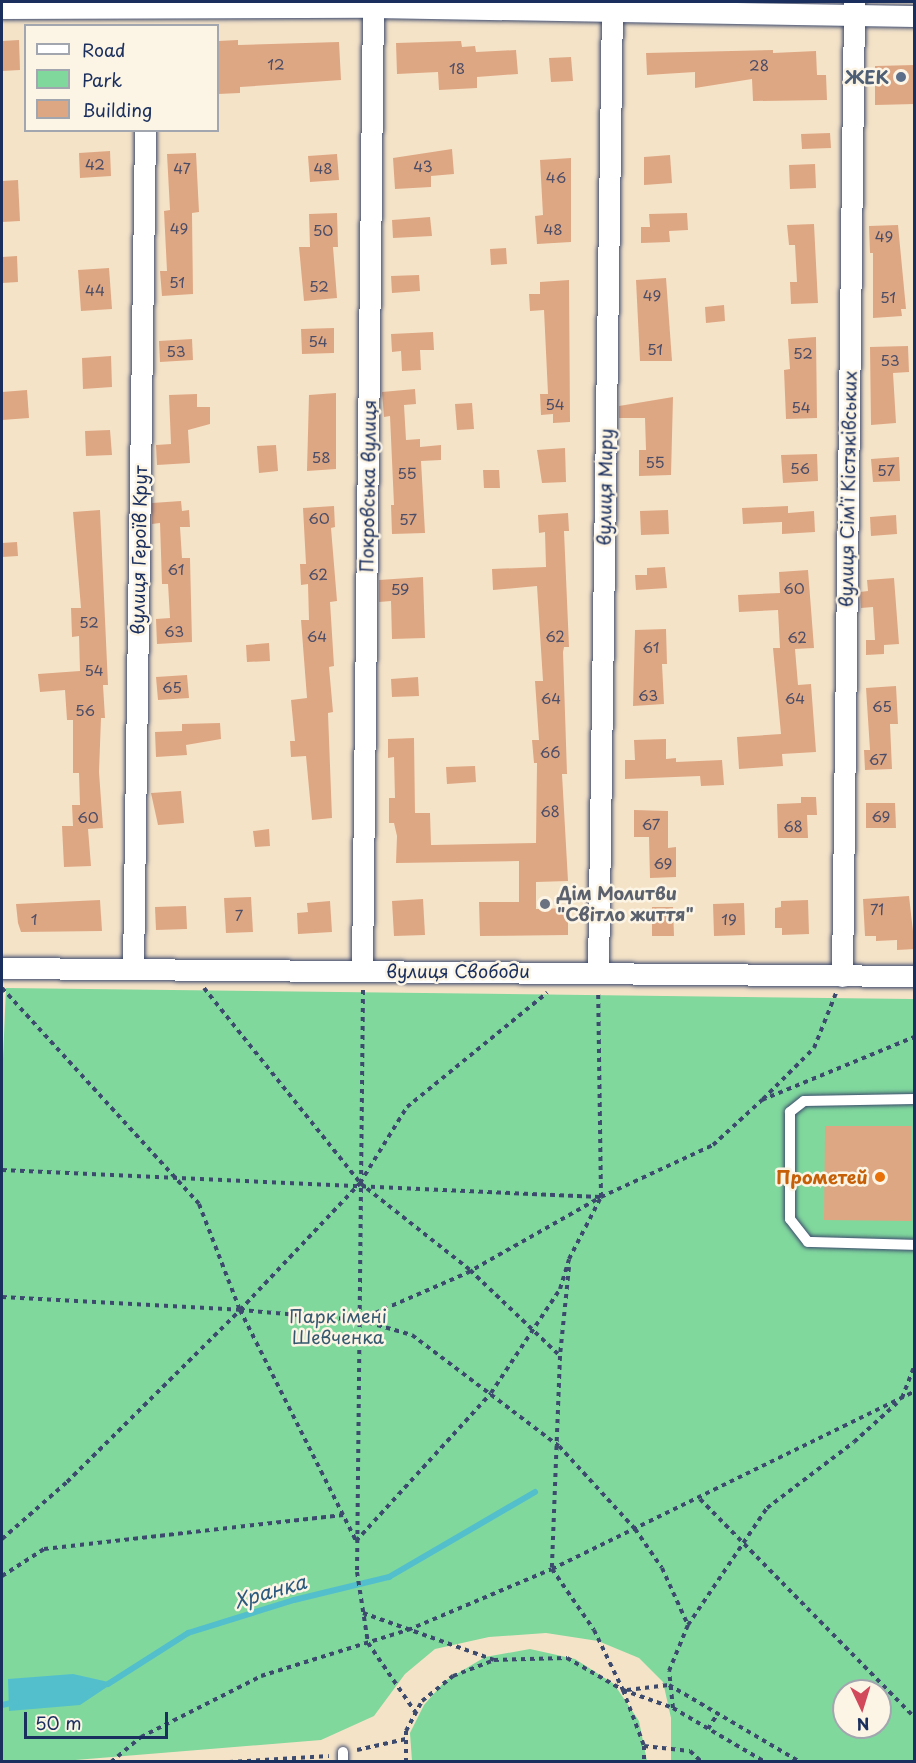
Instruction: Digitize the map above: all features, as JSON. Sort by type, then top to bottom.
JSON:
[{"type":"street","points":[[2,8],[147,12],[373,4],[854,8],[915,16]]},
{"type":"street","name":"Покровська вулиця","points":[[362,971],[373,4]]},
{"type":"street","name":"вулиця Миру","points":[[598,972],[612,6]]},
{"type":"street","name":"вулиця Сімʼї Кістяківських","points":[[842,976],[854,8]]},
{"type":"street","name":"вулиця Героїв Крут","points":[[133,969],[145,132]]},
{"type":"street","name":"вулиця Свободи","points":[[2,968],[915,976]]},
{"type":"lane","points":[[915,1099],[804,1101],[790,1112],[790,1219],[808,1242],[915,1245]]},
{"type":"path","points":[[188,969],[360,1183],[470,1270],[531,1331],[560,1356]]},
{"type":"path","points":[[362,971],[357,1572],[368,1643],[416,1713]]},
{"type":"path","points":[[2,1539],[67,1482],[240,1310],[360,1183],[407,1107],[574,972]]},
{"type":"path","points":[[356,1541],[491,1393],[560,1289],[569,1259],[601,1197],[598,972]]},
{"type":"path","points":[[359,1320],[470,1270],[601,1197],[713,1145],[814,1048],[842,976]]},
{"type":"path","points":[[2,988],[199,1204],[240,1310],[356,1541]]},
{"type":"path","points":[[762,1100],[915,1037]]},
{"type":"path","points":[[2,1170],[360,1183],[601,1197]]},
{"type":"path","points":[[569,1259],[560,1356],[560,1446],[552,1569],[594,1630],[623,1690],[644,1746],[644,1761]]},
{"type":"path","points":[[2,1297],[240,1310],[359,1320],[412,1335],[560,1446],[635,1529],[662,1568],[688,1625]]},
{"type":"path","points":[[673,1708],[669,1671],[688,1625],[767,1508],[854,1442],[902,1399],[915,1367]]},
{"type":"path","points":[[111,1761],[141,1737],[261,1676],[408,1630],[552,1569],[700,1499],[915,1392]]},
{"type":"path","points":[[700,1499],[915,1717]]},
{"type":"path","points":[[2,1576],[44,1549],[343,1515]]},
{"type":"path","points":[[363,1613],[494,1660]]},
{"type":"path","points":[[406,1761],[406,1739],[422,1701],[453,1676],[494,1660],[567,1658],[623,1690],[673,1708],[765,1761]]},
{"type":"path","points":[[623,1690],[669,1685],[800,1761]]},
{"type":"path","points":[[708,1729],[718,1713]]},
{"type":"path","points":[[229,1761],[343,1757],[406,1739]]},
{"type":"path","points":[[644,1746],[690,1751],[702,1761]]},
{"type":"green space","name":"Парк імені Шевченка","points":[[6,988],[914,999],[914,1761],[671,1761],[671,1718],[663,1682],[639,1658],[598,1641],[546,1633],[489,1637],[435,1649],[405,1674],[374,1716],[321,1740],[63,1761],[2,1762],[2,1081]]},
{"type":"green space","points":[[530,1649],[575,1659],[614,1684],[639,1721],[647,1761],[412,1761],[410,1733],[424,1705],[445,1681],[485,1657]]},
{"type":"water","points":[[73,1674],[113,1683],[80,1705],[9,1711],[8,1679]]},
{"type":"building","points":[[19,40],[20,70],[2,71],[2,41]]},
{"type":"building","points":[[238,40],[238,45],[339,42],[341,80],[240,87],[240,93],[219,94],[219,41]]},
{"type":"building","points":[[461,41],[462,47],[475,46],[476,52],[516,50],[518,74],[477,77],[477,88],[439,90],[438,72],[397,74],[396,43]]},
{"type":"building","points":[[773,50],[773,53],[816,51],[817,75],[826,75],[827,100],[753,101],[752,79],[695,88],[695,72],[647,75],[646,53]]},
{"type":"building","points":[[571,57],[573,81],[551,82],[549,58]]},
{"type":"building","points":[[915,65],[915,104],[875,105],[875,66]]},
{"type":"building","points":[[830,133],[831,148],[802,149],[801,134]]},
{"type":"building","points":[[452,149],[454,174],[431,176],[431,187],[395,189],[393,158]]},
{"type":"building","points":[[110,151],[111,176],[80,178],[79,153]]},
{"type":"building","points":[[196,153],[199,212],[192,213],[193,294],[162,296],[160,271],[167,271],[164,211],[170,210],[167,154]]},
{"type":"building","points":[[337,154],[339,180],[310,182],[308,156]]},
{"type":"building","points":[[670,155],[672,183],[644,185],[644,157]]},
{"type":"building","points":[[571,158],[571,242],[537,244],[535,216],[543,215],[540,160]]},
{"type":"building","points":[[815,164],[816,188],[790,189],[789,165]]},
{"type":"building","points":[[18,180],[20,221],[2,222],[2,181]]},
{"type":"building","points":[[337,213],[338,247],[333,247],[337,298],[304,301],[299,247],[310,247],[309,214]]},
{"type":"building","points":[[687,213],[688,230],[669,231],[670,242],[641,243],[641,227],[650,227],[649,214]]},
{"type":"building","points":[[430,217],[432,236],[393,238],[392,220]]},
{"type":"building","points":[[814,224],[818,303],[791,304],[790,282],[797,282],[795,245],[789,245],[787,225]]},
{"type":"building","points":[[898,225],[906,309],[901,309],[902,316],[873,318],[873,253],[870,253],[869,226]]},
{"type":"building","points":[[506,248],[507,264],[491,265],[490,249]]},
{"type":"building","points":[[17,256],[18,282],[2,283],[2,257]]},
{"type":"building","points":[[109,268],[112,309],[81,311],[78,270]]},
{"type":"building","points":[[419,275],[420,291],[392,293],[391,276]]},
{"type":"building","points":[[666,278],[672,361],[640,361],[636,280]]},
{"type":"building","points":[[569,280],[570,422],[553,423],[553,414],[541,415],[540,394],[548,394],[544,310],[530,311],[529,294],[540,294],[540,282]]},
{"type":"building","points":[[724,305],[725,321],[706,323],[705,307]]},
{"type":"building","points":[[334,328],[334,353],[302,354],[301,329]]},
{"type":"building","points":[[433,332],[434,350],[420,350],[421,370],[402,371],[401,351],[392,352],[391,334]]},
{"type":"building","points":[[816,337],[817,418],[786,419],[784,370],[790,369],[788,339]]},
{"type":"building","points":[[192,339],[193,360],[160,362],[159,341]]},
{"type":"building","points":[[908,346],[909,372],[893,373],[896,423],[871,425],[870,347]]},
{"type":"building","points":[[111,356],[112,387],[83,389],[82,358]]},
{"type":"building","points":[[415,389],[416,404],[404,405],[406,440],[420,439],[420,447],[441,445],[441,460],[421,461],[425,533],[392,534],[391,505],[394,505],[390,416],[384,417],[382,392]]},
{"type":"building","points":[[27,390],[29,418],[2,420],[2,392]]},
{"type":"building","points":[[336,393],[336,469],[307,471],[309,395]]},
{"type":"building","points":[[197,394],[197,407],[210,407],[210,424],[188,430],[190,463],[157,465],[156,445],[171,444],[169,395]]},
{"type":"building","points":[[673,397],[671,475],[639,476],[639,450],[646,450],[645,418],[619,418],[619,406]]},
{"type":"building","points":[[472,403],[474,429],[457,430],[455,404]]},
{"type":"building","points":[[110,430],[112,455],[86,456],[85,431]]},
{"type":"building","points":[[276,445],[278,471],[259,473],[257,446]]},
{"type":"building","points":[[565,448],[566,482],[542,483],[537,450]]},
{"type":"building","points":[[817,454],[818,481],[783,483],[781,455]]},
{"type":"building","points":[[899,457],[900,481],[873,482],[871,459]]},
{"type":"building","points":[[483,470],[499,470],[500,488],[484,488]]},
{"type":"building","points":[[181,501],[182,511],[189,510],[190,527],[180,527],[182,558],[190,558],[192,642],[157,644],[156,619],[170,618],[168,584],[162,584],[160,523],[152,524],[152,503]]},
{"type":"building","points":[[334,506],[335,527],[331,528],[337,601],[330,602],[334,666],[329,667],[333,712],[328,713],[332,818],[312,820],[306,756],[291,757],[290,741],[295,741],[291,700],[307,698],[301,620],[309,620],[308,584],[301,585],[300,564],[306,564],[303,508]]},
{"type":"building","points":[[788,506],[788,513],[814,511],[815,532],[782,534],[782,522],[743,524],[742,508]]},
{"type":"building","points":[[100,510],[108,685],[103,685],[105,718],[101,718],[99,772],[103,828],[88,829],[91,866],[64,867],[62,826],[73,826],[72,805],[80,805],[79,773],[73,773],[73,720],[67,720],[65,690],[40,692],[38,674],[80,671],[79,636],[72,637],[71,608],[81,608],[73,512]]},
{"type":"building","points":[[668,510],[669,534],[641,535],[640,511]]},
{"type":"building","points":[[568,513],[569,531],[564,531],[569,647],[564,647],[563,652],[567,774],[562,774],[568,881],[536,882],[536,909],[568,908],[568,935],[480,936],[479,902],[519,902],[519,861],[396,863],[397,836],[394,823],[389,823],[389,798],[395,798],[394,757],[388,758],[388,739],[414,738],[415,813],[430,813],[431,845],[536,843],[537,763],[534,763],[532,740],[539,740],[535,681],[543,681],[537,586],[493,590],[492,569],[546,567],[545,532],[539,533],[538,515]]},
{"type":"building","points":[[896,515],[897,534],[871,536],[870,517]]},
{"type":"building","points":[[17,542],[18,556],[2,557],[2,543]]},
{"type":"building","points":[[665,567],[667,588],[636,590],[635,575],[647,575],[647,568]]},
{"type":"building","points":[[808,570],[814,648],[795,649],[798,685],[811,684],[816,752],[782,754],[783,766],[739,769],[737,737],[781,734],[773,648],[780,648],[778,610],[739,612],[738,595],[780,593],[779,572]]},
{"type":"building","points":[[423,577],[425,638],[392,639],[391,601],[379,602],[379,580]]},
{"type":"building","points":[[894,578],[899,644],[884,645],[884,654],[866,655],[866,640],[875,640],[873,607],[861,608],[860,592],[868,591],[867,580]]},
{"type":"building","points":[[666,629],[667,664],[662,664],[664,704],[633,706],[635,630]]},
{"type":"building","points":[[269,643],[270,661],[247,662],[246,645]]},
{"type":"building","points":[[187,675],[189,698],[158,700],[156,677]]},
{"type":"building","points":[[418,677],[419,696],[392,697],[391,679]]},
{"type":"building","points":[[896,686],[898,724],[890,724],[892,769],[865,770],[864,750],[870,750],[866,688]]},
{"type":"building","points":[[220,723],[221,739],[186,745],[187,755],[156,757],[155,732],[182,731],[182,724]]},
{"type":"building","points":[[666,739],[666,759],[676,758],[676,762],[722,760],[724,785],[701,786],[700,776],[625,779],[625,760],[635,760],[634,740]]},
{"type":"building","points":[[475,766],[476,782],[447,784],[446,767]]},
{"type":"building","points":[[181,791],[184,823],[158,825],[151,793]]},
{"type":"building","points":[[801,797],[816,797],[817,815],[807,815],[808,838],[778,838],[777,804],[801,803]]},
{"type":"building","points":[[866,803],[895,803],[896,828],[866,828]]},
{"type":"building","points":[[634,810],[668,811],[668,848],[676,847],[676,877],[650,878],[649,837],[634,837]]},
{"type":"building","points":[[269,829],[270,846],[255,847],[253,831]]},
{"type":"building","points":[[909,896],[915,949],[897,950],[897,940],[876,941],[876,936],[865,936],[863,899]]},
{"type":"building","points":[[251,897],[253,932],[226,933],[224,898]]},
{"type":"building","points":[[423,899],[425,935],[394,936],[392,901]]},
{"type":"building","points":[[100,900],[102,931],[21,932],[16,904]]},
{"type":"building","points":[[808,900],[809,934],[782,935],[782,928],[775,928],[775,908],[781,907],[781,901]]},
{"type":"building","points":[[330,901],[332,932],[298,934],[297,913],[308,912],[307,903]]},
{"type":"building","points":[[744,903],[745,935],[714,936],[713,904]]},
{"type":"building","points":[[186,906],[187,929],[156,930],[155,907]]},
{"type":"building","points":[[652,907],[673,907],[674,936],[652,936]]},
{"type":"building","points":[[825,1126],[911,1126],[912,1221],[824,1220]]},
{"type":"waterway","name":"Хранка","points":[[108,1684],[188,1633],[294,1600],[389,1577],[535,1492]]},
{"type":"waterway","name":"Хранка","points":[[2,1705],[16,1702]]},
{"type":"place","name":"ЖЕК","points":[[901,77]]},
{"type":"place","name":"Дім Молитви \"Світло життя\"","points":[[545,904]]},
{"type":"place","name":"Прометей","points":[[880,1177]]}]
